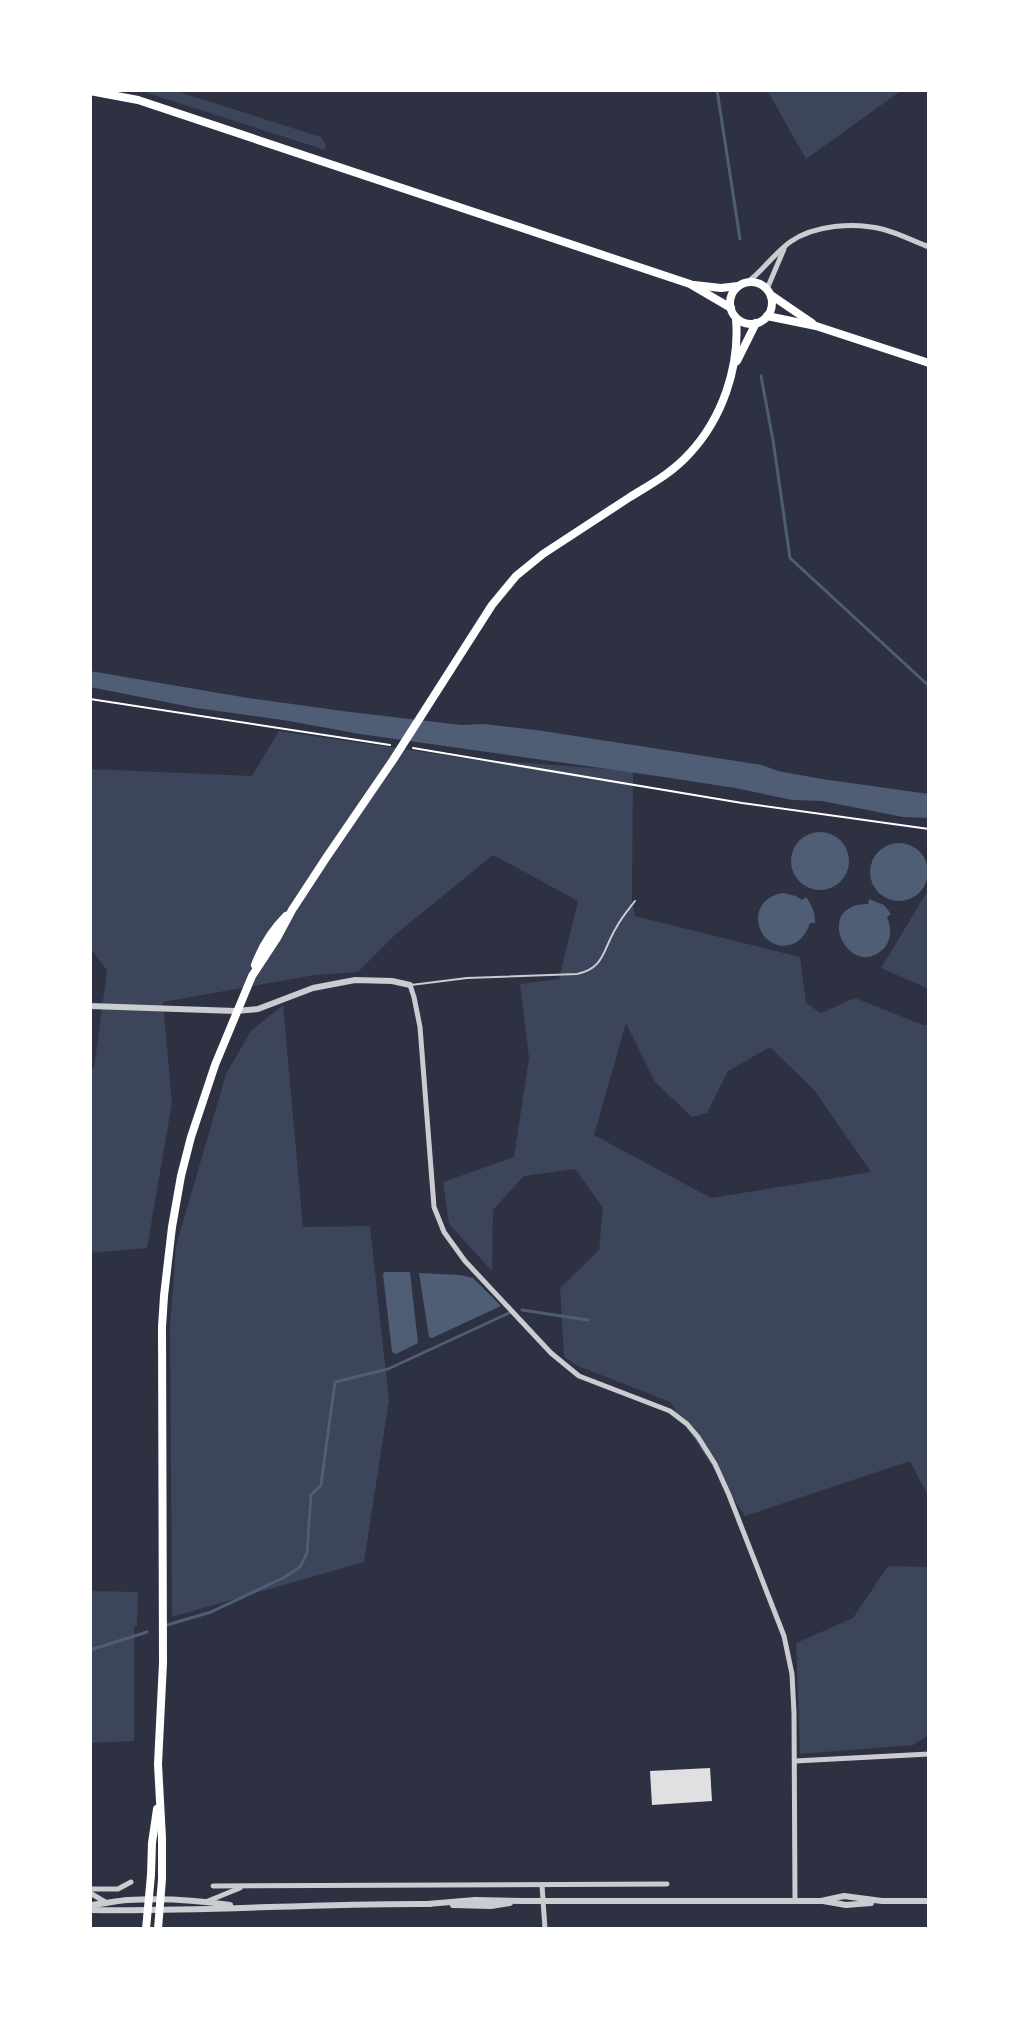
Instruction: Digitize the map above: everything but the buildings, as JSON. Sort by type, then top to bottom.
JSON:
[{"type":"main road","points":[[90,91],[138,100],[690,284],[721,288],[749,281],[762,285],[816,326]]},
{"type":"main road","points":[[690,284],[731,308]]},
{"type":"main road","points":[[733,369],[737,347],[731,296],[738,286]]},
{"type":"main road","points":[[736,319],[749,324],[767,316],[772,306],[769,292]]},
{"type":"main road","points":[[767,316],[816,326],[929,363]]},
{"type":"main road","points":[[158,1929],[162,1838],[158,1764],[163,1663],[162,1327],[166,1267],[175,1206],[191,1137],[215,1065],[262,947],[292,910],[393,760],[492,605],[516,576],[543,554],[662,477],[688,456],[714,418],[733,369],[756,323]]},
{"type":"main road","points":[[146,1929],[159,1788]]},
{"type":"street","points":[[749,281],[796,238],[818,230],[850,226],[880,229],[929,247]]},
{"type":"street","points":[[769,292],[779,258],[787,245]]},
{"type":"street","points":[[90,1006],[236,1011],[258,1009],[313,988],[355,980],[410,985],[420,1027],[434,1207],[444,1232],[465,1261],[551,1353],[579,1376],[670,1411],[687,1424],[715,1464],[729,1495],[784,1636],[792,1674],[795,1901]]},
{"type":"street","points":[[795,1761],[929,1754]]},
{"type":"street","points":[[90,1891],[118,1889],[131,1882]]},
{"type":"street","points":[[213,1886],[667,1884]]},
{"type":"street","points":[[542,1885],[545,1929]]},
{"type":"street","points":[[207,1902],[244,1886]]},
{"type":"street","points":[[90,1891],[108,1903]]},
{"type":"street","points":[[90,1908],[108,1903],[148,1900],[242,1907]]},
{"type":"street","points":[[90,1908],[159,1911],[427,1904],[491,1906],[523,1901],[821,1901],[846,1905],[929,1901]]},
{"type":"lane","points":[[410,985],[467,978],[589,972],[600,961],[614,930],[635,901]]},
{"type":"path","points":[[90,699],[391,745]]},
{"type":"path","points":[[406,747],[742,803],[929,829]]},
{"type":"shaded area","points":[[138,90],[173,90],[321,137],[326,145],[325,150]]},
{"type":"shaded area","points":[[767,90],[902,90],[806,159]]},
{"type":"shaded area","points":[[90,671],[350,712],[543,731],[762,765],[822,779],[929,794],[929,818],[903,817],[822,801],[792,800],[735,788],[196,708],[90,687]]},
{"type":"shaded area","points":[[279,731],[472,759],[633,771],[632,900],[635,916],[800,957],[806,1003],[821,1013],[855,998],[929,1025],[929,1498],[910,1461],[745,1516],[670,1402],[578,1366],[564,1357],[560,1288],[599,1250],[603,1208],[575,1169],[524,1176],[493,1210],[492,1271],[449,1224],[443,1182],[514,1157],[529,1058],[520,984],[559,979],[578,901],[493,855],[396,934],[358,972],[315,975],[163,1002],[172,1103],[147,1248],[90,1253],[90,1069],[94,1068],[107,971],[90,947],[90,769],[252,776]],"holes":[[[626,1023],[655,1082],[692,1117],[707,1113],[728,1071],[770,1047],[814,1090],[871,1172],[711,1198],[594,1135]]]},
{"type":"shaded area","points":[[820,832],[840,841],[849,861],[840,881],[820,890],[800,881],[791,861],[800,841]]},
{"type":"shaded area","points":[[899,843],[919,852],[928,872],[919,892],[899,901],[879,892],[870,872],[879,852]]},
{"type":"shaded area","points":[[929,889],[929,989],[881,968]]},
{"type":"shaded area","points":[[783,893],[802,900],[806,897],[813,909],[815,923],[810,923],[798,941],[783,946],[772,943],[764,936],[758,917],[761,906],[769,898]]},
{"type":"shaded area","points":[[869,899],[884,905],[891,914],[887,917],[890,936],[885,947],[872,956],[860,956],[849,950],[839,928],[841,916],[851,907],[868,904]]},
{"type":"shaded area","points":[[283,1005],[303,1227],[370,1226],[389,1400],[364,1562],[172,1617],[170,1325],[176,1246],[226,1074],[251,1031]]},
{"type":"shaded area","points":[[385,1272],[410,1272],[418,1343],[396,1354],[392,1352]]},
{"type":"shaded area","points":[[419,1273],[473,1278],[501,1306],[429,1337]]},
{"type":"shaded area","points":[[888,1566],[929,1567],[929,1735],[913,1745],[800,1754],[796,1643],[853,1618]]},
{"type":"shaded area","points":[[90,1591],[138,1592],[137,1626],[134,1627],[134,1741],[90,1743]]},
{"type":"waterway","points":[[717,90],[740,239]]},
{"type":"waterway","points":[[761,376],[790,558],[929,686]]},
{"type":"waterway","points":[[522,1310],[588,1320]]},
{"type":"waterway","points":[[167,1625],[211,1612],[300,1567],[307,1553],[311,1495],[321,1485],[335,1382],[388,1369],[509,1313]]},
{"type":"waterway","points":[[90,1650],[147,1632]]}]
